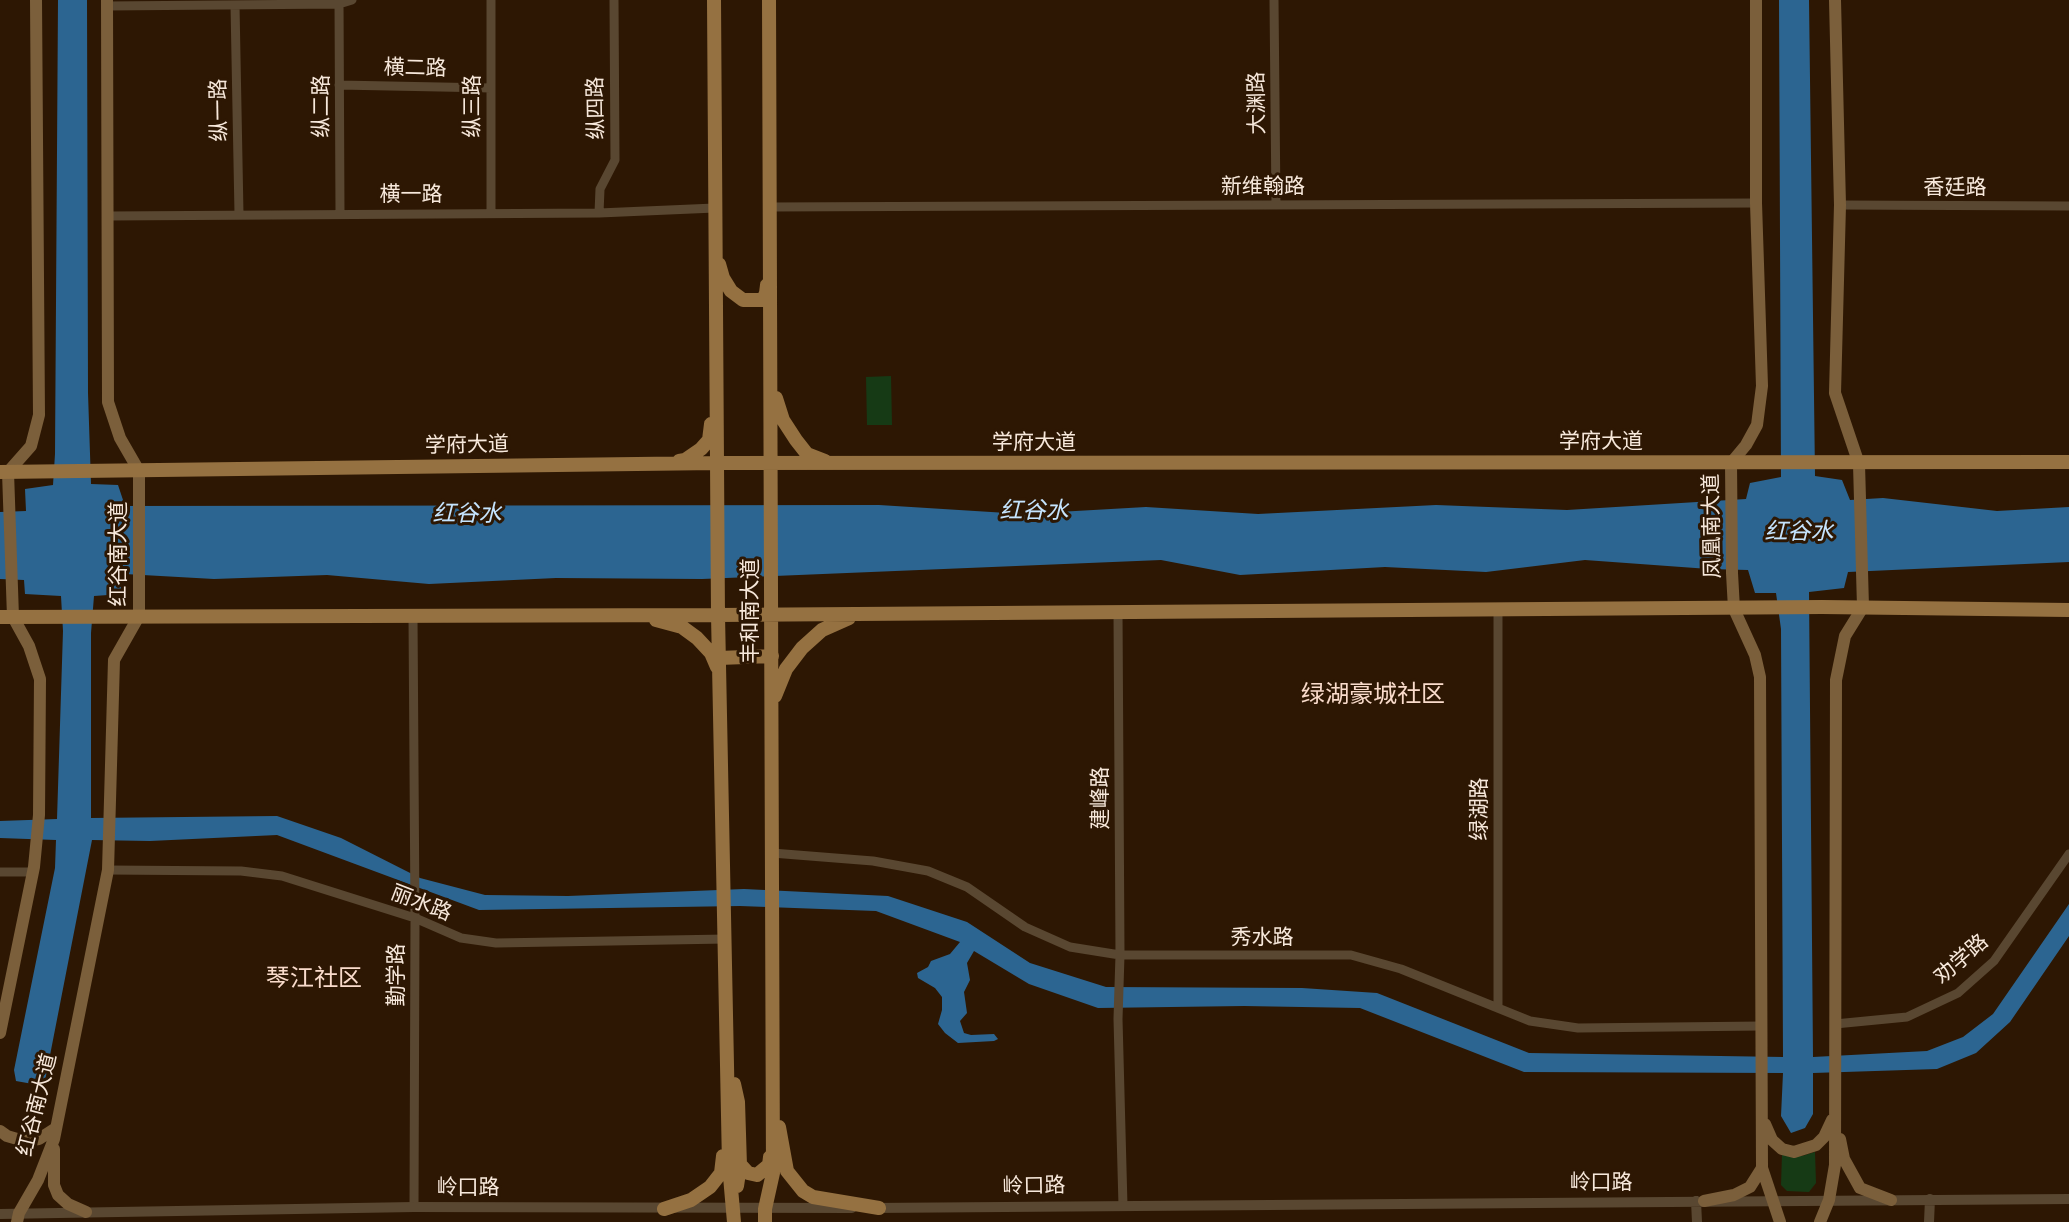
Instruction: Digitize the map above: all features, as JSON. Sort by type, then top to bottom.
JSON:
[{"type":"main road","points":[[0,1033],[33,872],[39,815],[40,679],[29,646],[6,617],[10,588],[9,502],[4,472],[31,446],[38,415],[36,0]]},
{"type":"main road","name":"丰和南大道","points":[[714,0],[718,608],[729,1137],[734,1216]]},
{"type":"main road","name":"丰和南大道","points":[[765,1216],[773,1173],[769,0]]},
{"type":"main road","name":"凤凰南大道","points":[[1756,0],[1756,203],[1762,386],[1756,425],[1746,445],[1731,463],[1734,609],[1755,655],[1760,677],[1762,1117]]},
{"type":"main road","points":[[1820,1222],[1829,1200],[1835,1165],[1836,680],[1845,636],[1863,607],[1859,464],[1835,393],[1840,205],[1835,0]]},
{"type":"main road","name":"红谷南大道","points":[[18,1218],[38,1180],[55,1133],[108,870],[114,660],[139,616],[139,471],[120,438],[108,402],[107,3]]},
{"type":"main road","points":[[715,249],[723,278],[731,292],[751,302],[762,299],[766,293],[770,249]]},
{"type":"main road","points":[[771,383],[783,420],[796,440],[807,454],[833,465]]},
{"type":"main road","points":[[657,464],[685,460],[698,452],[709,440],[716,392]]},
{"type":"main road","name":"学府大道","points":[[4,472],[716,463],[2069,462]]},
{"type":"main road","points":[[6,617],[642,615],[718,608],[771,614],[1822,607],[2069,610]]},
{"type":"main road","points":[[772,704],[786,669],[802,648],[822,629],[860,614]]},
{"type":"main road","points":[[642,615],[682,627],[697,638],[719,665],[772,656]]},
{"type":"main road","points":[[727,1052],[738,1102],[740,1166],[734,1216]]},
{"type":"main road","points":[[773,1087],[787,1171],[803,1191],[813,1197],[879,1208]]},
{"type":"main road","points":[[664,1209],[691,1200],[710,1187],[721,1173],[728,1092]]},
{"type":"main road","points":[[1762,1117],[1772,1140],[1782,1149],[1794,1152],[1816,1145],[1824,1137],[1835,1115]]},
{"type":"main road","points":[[1835,1115],[1844,1158],[1860,1188],[1891,1200]]},
{"type":"main road","points":[[1762,1117],[1762,1168],[1780,1222]]},
{"type":"main road","points":[[0,1131],[24,1141],[55,1133],[54,1185],[58,1195],[68,1204],[86,1212]]},
{"type":"main road","points":[[729,1137],[740,1166],[748,1173],[761,1173],[769,1165],[773,1136]]},
{"type":"main road","points":[[1700,1201],[1734,1195],[1749,1187],[1762,1168]]},
{"type":"street","points":[[107,3],[235,5],[352,0]]},
{"type":"street","name":"纵三路","points":[[491,0],[491,212]]},
{"type":"street","name":"纵四路","points":[[599,212],[600,190],[615,160],[614,0]]},
{"type":"street","name":"大渊路","points":[[1274,0],[1276,205]]},
{"type":"street","name":"纵二路","points":[[339,2],[340,213]]},
{"type":"street","name":"纵一路","points":[[235,5],[239,214]]},
{"type":"street","name":"横二路","points":[[339,85],[491,88]]},
{"type":"street","name":"新维翰路","points":[[770,207],[1756,203]]},
{"type":"street","name":"香廷路","points":[[1840,205],[2069,206]]},
{"type":"street","name":"横一路","points":[[108,216],[599,212],[715,208]]},
{"type":"street","name":"绿湖路","points":[[1498,610],[1498,1007]]},
{"type":"street","name":"建峰路","points":[[1118,612],[1118,1008],[1123,1206]]},
{"type":"street","name":"勤学路","points":[[413,616],[414,1207]]},
{"type":"street","name":"秀水路","points":[[772,853],[873,861],[928,871],[967,887],[1025,927],[1070,947],[1120,956],[1351,956],[1401,969],[1530,1021],[1578,1028],[1762,1026]]},
{"type":"street","name":"劝学路","points":[[1835,1024],[1907,1017],[1958,993],[1994,961],[2069,854]]},
{"type":"street","name":"丽水路","points":[[108,870],[241,871],[282,876],[415,918],[461,938],[496,943],[726,939]]},
{"type":"street","points":[[0,872],[33,872]]},
{"type":"street","points":[[1929,1222],[1930,1199]]},
{"type":"street","name":"岭口路","points":[[0,1214],[18,1218],[86,1212],[414,1207],[664,1209],[734,1216],[765,1216],[879,1208],[2069,1199]]},
{"type":"street","points":[[1697,1222],[1700,1201]]},
{"type":"green space","points":[[891,376],[892,425],[867,425],[866,377]]},
{"type":"green space","points":[[1815,1152],[1816,1183],[1809,1192],[1787,1191],[1781,1185],[1782,1154],[1802,1156]]},
{"type":"water","name":"红谷水","points":[[58,0],[87,0],[88,393],[91,484],[118,485],[125,506],[879,505],[1023,514],[1146,507],[1258,514],[1436,505],[1567,510],[1746,499],[1750,483],[1781,477],[1779,0],[1809,0],[1815,476],[1842,480],[1850,500],[1883,498],[1997,511],[2069,507],[2069,562],[1848,572],[1844,588],[1809,592],[1813,1057],[1927,1051],[1963,1037],[1993,1014],[2069,904],[2069,936],[2010,1022],[1976,1053],[1937,1069],[1813,1073],[1813,1114],[1805,1128],[1791,1133],[1781,1116],[1783,1073],[1524,1072],[1360,1008],[1098,1008],[1029,984],[974,951],[967,963],[970,980],[964,992],[967,1013],[960,1021],[964,1033],[994,1034],[998,1039],[958,1043],[938,1024],[942,997],[935,988],[918,978],[917,973],[928,967],[931,961],[950,954],[960,942],[876,911],[740,906],[479,910],[277,835],[150,841],[92,840],[44,1086],[16,1081],[14,1070],[55,868],[56,840],[0,838],[0,821],[57,819],[63,631],[61,596],[25,594],[24,580],[0,579],[0,512],[26,511],[25,489],[53,485]],"holes":[[[1161,560],[1240,575],[1385,567],[1486,572],[1585,560],[1748,570],[1755,593],[1776,593],[1781,629],[1783,1057],[1529,1053],[1377,993],[1302,988],[1106,987],[1030,963],[967,922],[888,896],[744,889],[568,896],[485,895],[420,878],[341,838],[277,816],[91,818],[91,633],[94,596],[122,594],[125,574],[214,579],[327,575],[429,584],[556,578],[702,579]]]},
{"type":"district","name":"绿湖豪城社区","points":[[1373,696]]},
{"type":"district","name":"琴江社区","points":[[314,980]]}]
